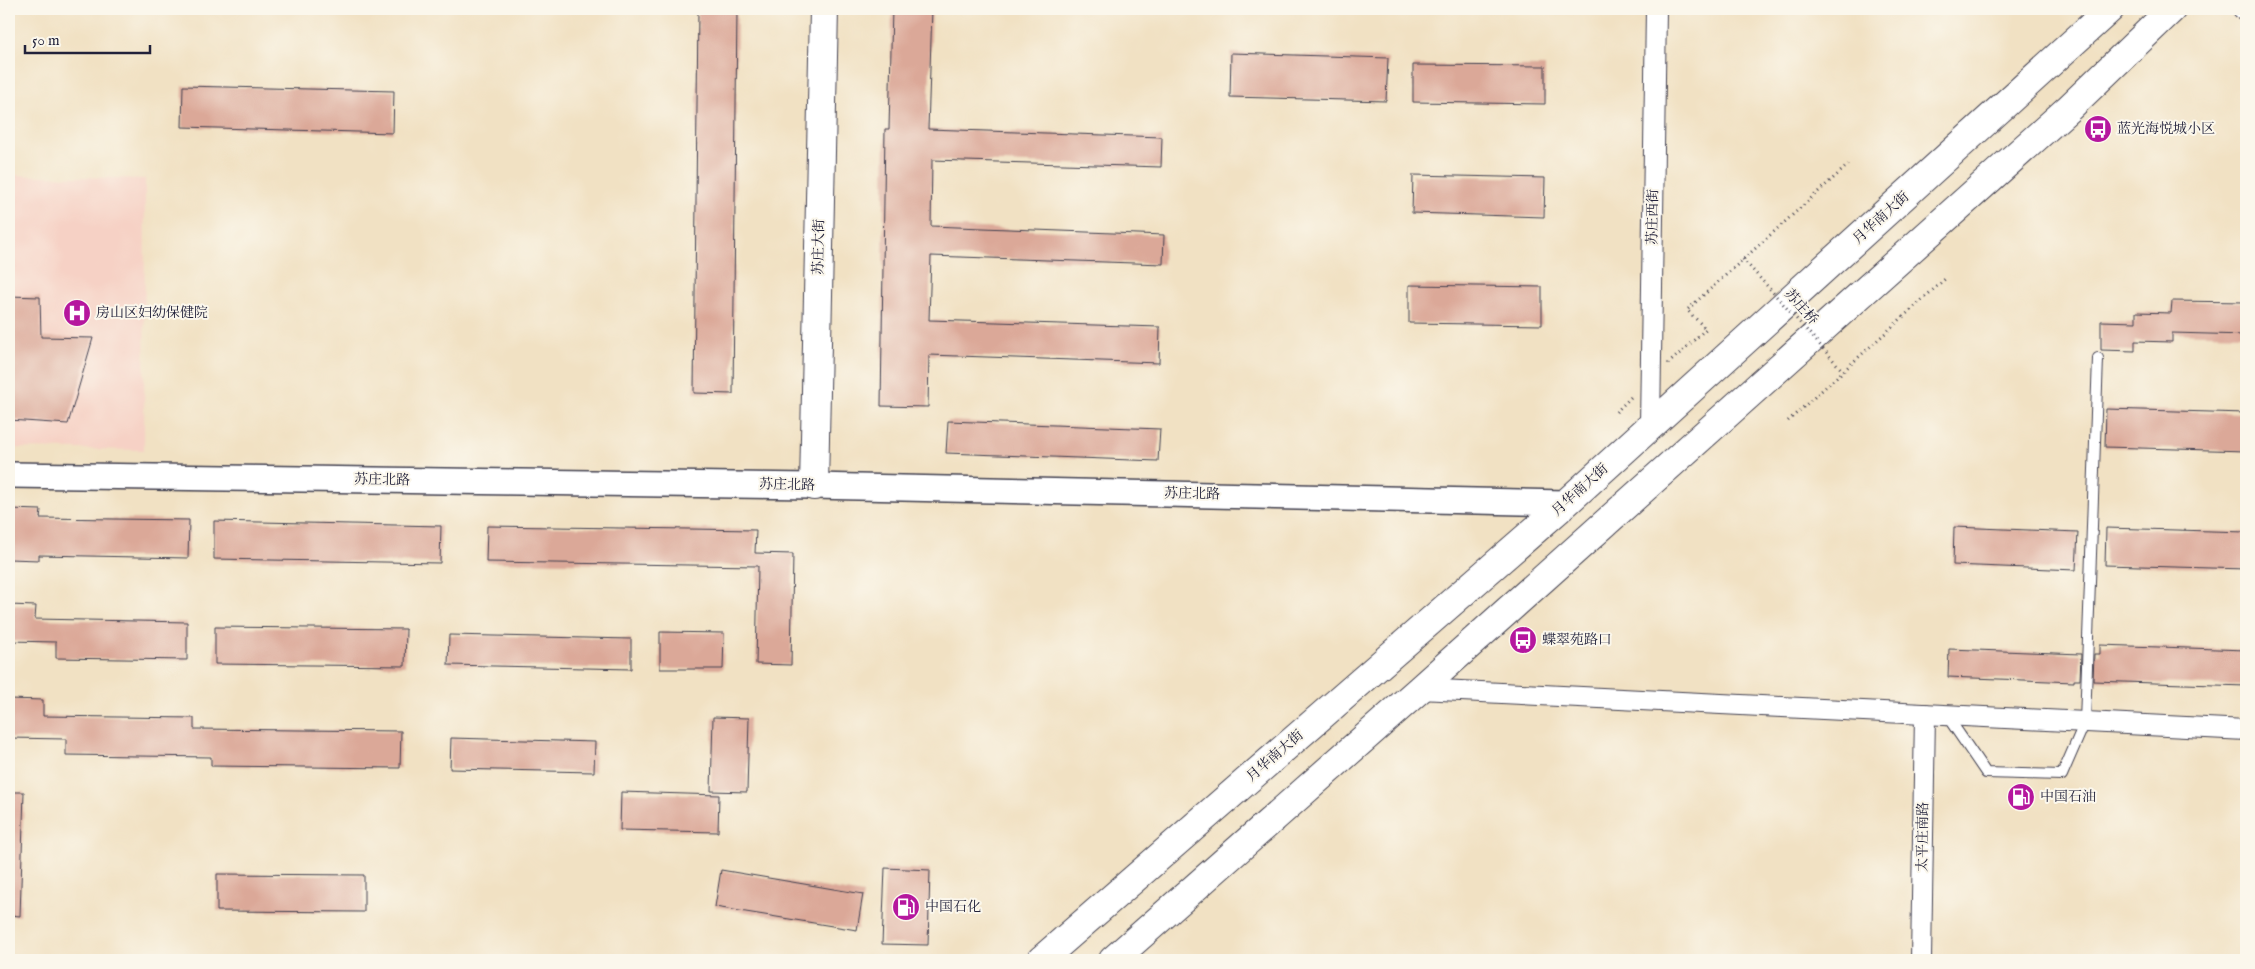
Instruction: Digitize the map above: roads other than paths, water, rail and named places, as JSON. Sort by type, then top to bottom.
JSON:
[{"type":"main road","name":"苏庄大街","points":[[814,486],[824,9]]},
{"type":"main road","name":"月华南大街","points":[[1042,960],[1566,503],[1858,240],[2110,9]]},
{"type":"main road","points":[[1113,960],[2068,109],[2172,9]]},
{"type":"street","name":"苏庄西街","points":[[1650,426],[1656,9]]},
{"type":"street","name":"苏庄北路","points":[[9,475],[814,486],[1566,503]]},
{"type":"street","points":[[1420,688],[2246,730]]},
{"type":"street","name":"太平庄南路","points":[[1921,960],[1925,714]]},
{"type":"lane","points":[[1947,715],[1986,773],[2062,775],[2085,722],[2098,358]]},
{"type":"place","name":"蓝光海悦城小区","points":[[2098,129]]},
{"type":"place","name":"房山区妇幼保健院","points":[[77,313]]},
{"type":"place","name":"蝶翠苑路口","points":[[1523,640]]},
{"type":"place","name":"中国石油","points":[[2021,797]]},
{"type":"place","name":"中国石化","points":[[906,907]]}]
